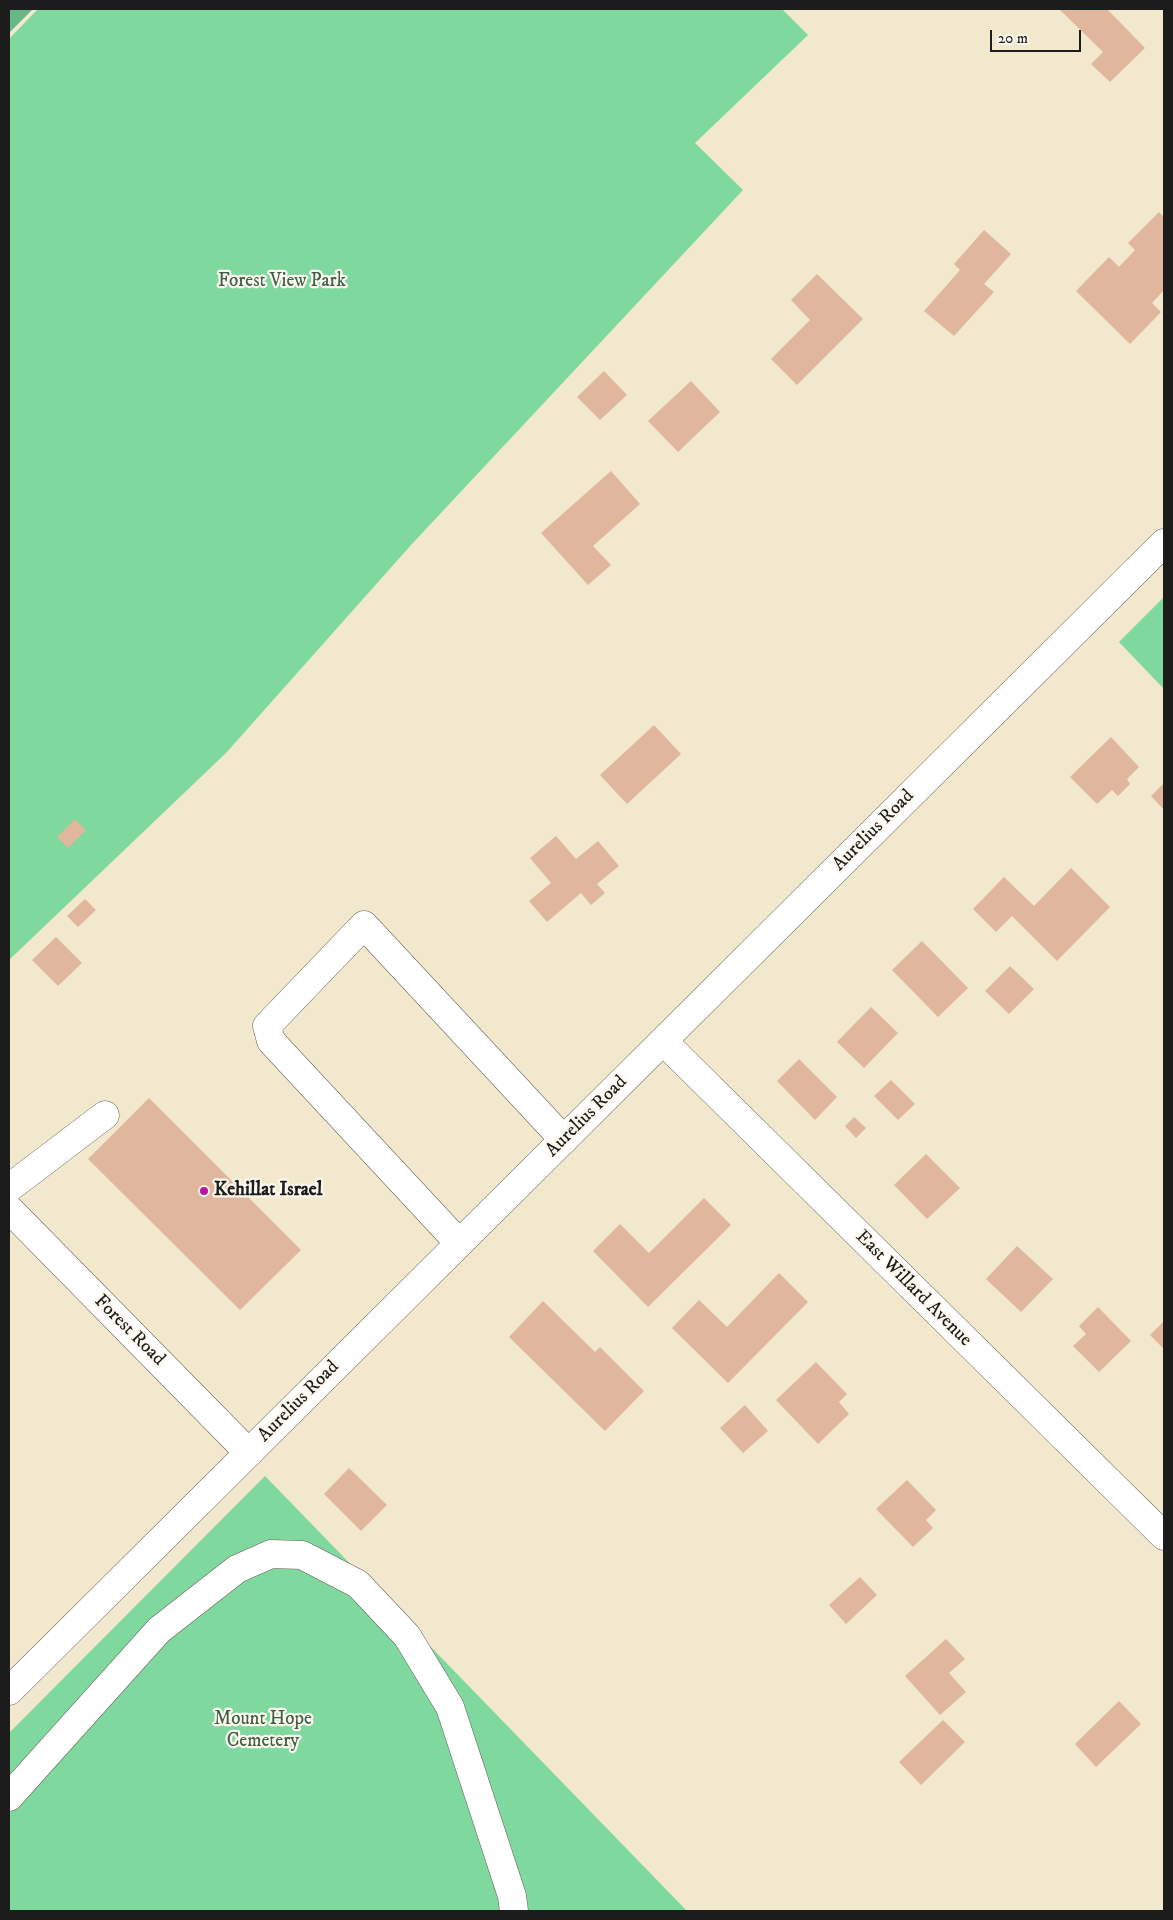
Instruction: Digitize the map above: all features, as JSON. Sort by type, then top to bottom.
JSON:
[{"type":"street","name":"Aurelius Road","points":[[9,1691],[1164,543]]},
{"type":"street","points":[[459,1243],[271,1041],[267,1026],[364,925],[564,1140]]},
{"type":"street","name":"East Willard Avenue","points":[[662,1042],[1164,1536]]},
{"type":"street","points":[[9,1188],[105,1115]]},
{"type":"street","name":"Forest Road","points":[[9,1210],[249,1453]]},
{"type":"street","points":[[9,1797],[159,1630],[237,1569],[271,1554],[302,1555],[358,1584],[406,1636],[450,1707],[512,1896],[514,1911]]},
{"type":"green space","points":[[9,9],[33,9],[9,33]]},
{"type":"green space","name":"Forest View Park","points":[[38,9],[782,9],[808,35],[695,143],[743,190],[411,545],[226,753],[9,960],[9,39]]},
{"type":"green space","points":[[1164,597],[1164,689],[1119,642]]},
{"type":"green space","name":"Mount Hope Cemetery","points":[[265,1476],[687,1911],[9,1911],[9,1733]]},
{"type":"building","points":[[1059,9],[1107,9],[1145,48],[1110,82],[1091,64],[1103,52]]},
{"type":"building","points":[[1159,212],[1164,217],[1164,290],[1152,303],[1161,312],[1130,344],[1076,291],[1109,257],[1119,267],[1135,250],[1128,243]]},
{"type":"building","points":[[984,230],[1011,254],[984,284],[994,292],[954,336],[924,311],[960,270],[954,264]]},
{"type":"building","points":[[817,274],[863,319],[797,385],[771,359],[810,320],[791,300]]},
{"type":"building","points":[[604,371],[627,395],[600,420],[577,397]]},
{"type":"building","points":[[691,381],[720,412],[678,452],[648,421]]},
{"type":"building","points":[[611,471],[640,504],[593,546],[611,565],[588,585],[541,533]]},
{"type":"building","points":[[654,725],[681,754],[627,804],[600,775]]},
{"type":"building","points":[[1111,737],[1139,767],[1127,779],[1130,784],[1118,796],[1112,790],[1097,804],[1070,777]]},
{"type":"building","points":[[1164,783],[1164,810],[1151,796]]},
{"type":"building","points":[[75,819],[86,830],[68,848],[57,837]]},
{"type":"building","points":[[556,836],[576,859],[598,841],[619,866],[597,884],[605,893],[591,905],[581,893],[547,922],[529,901],[551,883],[530,858]]},
{"type":"building","points":[[1071,868],[1110,907],[1057,961],[1012,916],[996,932],[973,909],[1004,877],[1034,906]]},
{"type":"building","points":[[85,899],[96,910],[78,927],[67,916]]},
{"type":"building","points":[[56,937],[82,963],[58,986],[32,960]]},
{"type":"building","points":[[922,941],[968,988],[938,1017],[892,970]]},
{"type":"building","points":[[1010,966],[1034,989],[1009,1014],[985,991]]},
{"type":"building","points":[[871,1007],[898,1033],[864,1068],[837,1042]]},
{"type":"building","points":[[799,1059],[837,1097],[815,1120],[777,1081]]},
{"type":"building","points":[[891,1080],[915,1104],[898,1120],[874,1096]]},
{"type":"building","points":[[149,1098],[301,1250],[240,1310],[88,1159]]},
{"type":"building","points":[[854,1117],[866,1128],[856,1138],[845,1126]]},
{"type":"building","points":[[926,1154],[960,1188],[927,1219],[894,1185]]},
{"type":"building","points":[[704,1198],[731,1225],[648,1307],[593,1251],[620,1224],[649,1253]]},
{"type":"building","points":[[1017,1246],[1053,1279],[1021,1312],[986,1279]]},
{"type":"building","points":[[779,1273],[808,1302],[728,1383],[672,1328],[699,1300],[727,1327]]},
{"type":"building","points":[[543,1301],[595,1352],[600,1347],[644,1391],[605,1431],[509,1337]]},
{"type":"building","points":[[1098,1307],[1131,1341],[1099,1372],[1073,1346],[1086,1334],[1079,1326]]},
{"type":"building","points":[[1164,1321],[1164,1349],[1150,1335]]},
{"type":"building","points":[[816,1362],[847,1394],[839,1402],[849,1414],[818,1444],[776,1400]]},
{"type":"building","points":[[745,1405],[768,1431],[743,1453],[720,1428]]},
{"type":"building","points":[[349,1468],[387,1505],[361,1531],[324,1494]]},
{"type":"building","points":[[907,1480],[936,1510],[926,1520],[933,1528],[913,1547],[876,1509]]},
{"type":"building","points":[[860,1577],[877,1595],[846,1624],[829,1605]]},
{"type":"building","points":[[946,1639],[965,1659],[949,1673],[966,1692],[940,1715],[905,1676]]},
{"type":"building","points":[[1119,1701],[1141,1724],[1096,1767],[1075,1744]]},
{"type":"building","points":[[943,1720],[965,1742],[921,1785],[899,1762]]},
{"type":"place","name":"Kehillat Israel","points":[[204,1191]]}]
